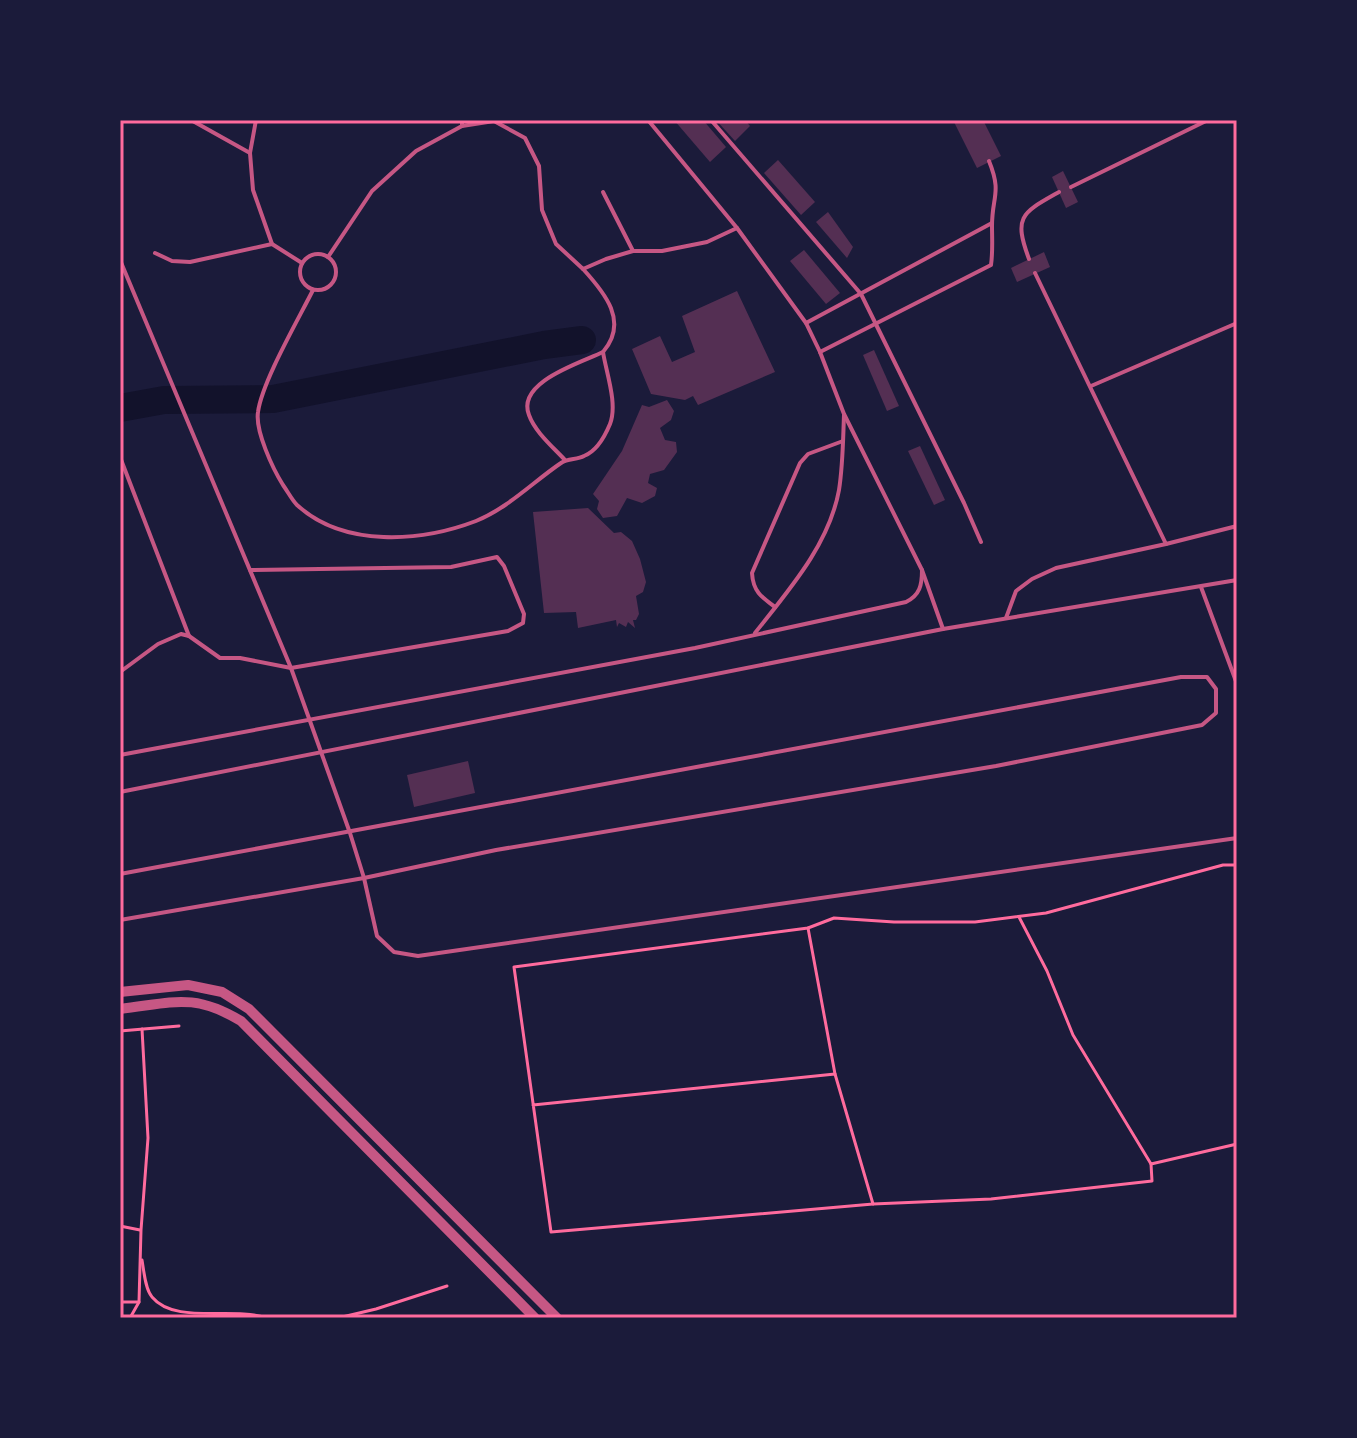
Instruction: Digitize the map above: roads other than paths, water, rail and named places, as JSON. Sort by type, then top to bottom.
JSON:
[{"type":"street","points":[[120,992],[188,985],[222,992],[249,1009],[557,1318]]},
{"type":"street","points":[[120,1009],[193,1000],[219,1007],[241,1021],[535,1318]]},
{"type":"lane","points":[[191,120],[250,153]]},
{"type":"lane","points":[[256,120],[250,153],[253,190],[272,244],[302,263]]},
{"type":"lane","points":[[648,120],[737,228],[806,323],[844,414],[922,570],[943,629]]},
{"type":"lane","points":[[711,120],[861,294],[981,542]]},
{"type":"lane","points":[[1071,187],[1208,120]]},
{"type":"lane","points":[[328,257],[372,191],[416,151],[462,123],[494,121],[525,138],[539,166],[542,210],[556,244],[607,295],[615,326],[613,341],[603,352],[547,379],[535,387],[527,399],[533,424],[565,460]]},
{"type":"lane","points":[[820,352],[991,265],[992,223],[998,181],[989,161]]},
{"type":"lane","points":[[603,192],[633,251]]},
{"type":"lane","points":[[1029,259],[1020,235],[1021,222],[1031,208],[1059,192]]},
{"type":"lane","points":[[806,323],[992,223]]},
{"type":"lane","points":[[583,269],[633,251],[662,251],[707,242],[737,228]]},
{"type":"lane","points":[[155,253],[172,261],[190,262],[272,244]]},
{"type":"lane","points":[[319,254],[328,257],[334,263],[335,280],[322,290],[313,290],[304,284],[299,274],[302,263],[309,256],[319,254]]},
{"type":"lane","points":[[120,260],[291,668],[350,833],[377,936],[394,952],[418,956],[1237,838]]},
{"type":"lane","points":[[1035,273],[1166,544]]},
{"type":"lane","points":[[313,290],[266,387],[257,413],[264,446],[296,505],[329,527],[374,538],[432,534],[477,520],[515,498],[565,460],[584,456],[594,449],[612,420],[603,352]]},
{"type":"lane","points":[[1091,386],[1237,323]]},
{"type":"lane","points":[[753,635],[825,534],[839,491],[844,414]]},
{"type":"lane","points":[[775,607],[758,595],[752,573],[800,463],[808,454],[843,440]]},
{"type":"lane","points":[[120,457],[189,636]]},
{"type":"lane","points":[[1006,618],[1016,591],[1032,579],[1056,568],[1237,526]]},
{"type":"lane","points":[[120,672],[158,644],[181,634],[189,636],[220,658],[240,658],[291,668],[508,631],[523,623],[524,614],[504,566],[497,557],[451,567],[250,570]]},
{"type":"lane","points":[[120,755],[753,635],[906,602],[914,598],[922,585],[922,570]]},
{"type":"lane","points":[[120,792],[943,629],[1237,580]]},
{"type":"lane","points":[[1201,587],[1237,684]]},
{"type":"lane","points":[[120,874],[1181,677],[1207,677],[1216,689],[1216,713],[1202,725],[996,766],[496,850],[364,878],[120,920]]},
{"type":"waterway","points":[[120,408],[164,400],[273,399],[582,340]]}]
